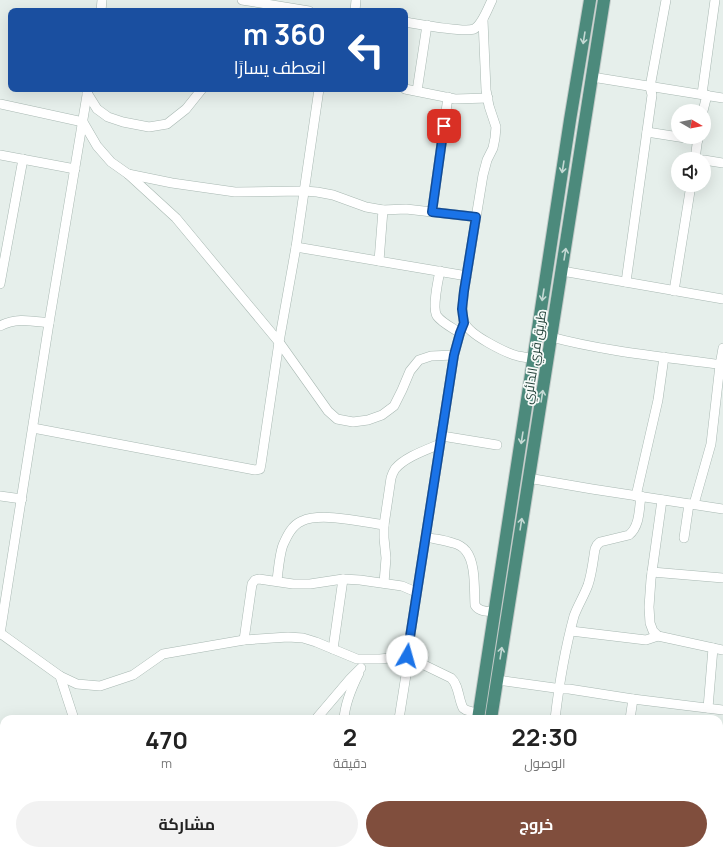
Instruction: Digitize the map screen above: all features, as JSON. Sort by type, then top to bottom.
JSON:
[{"type":"highway","name":"طريق قري الدائري","points":[[479,715],[570,120],[590,0]]},
{"type":"highway","name":"طريق قري الدائري","points":[[492,715],[604,0]]},
{"type":"highway","points":[[570,120],[585,123]]},
{"type":"street","points":[[242,0],[254,7],[266,8]]},
{"type":"street","points":[[408,22],[459,30],[474,29],[483,20],[492,0]]},
{"type":"street","points":[[626,282],[652,95],[650,87],[666,0]]},
{"type":"street","points":[[703,104],[715,0]]},
{"type":"street","points":[[483,20],[486,90],[489,106],[496,127],[495,138],[483,175],[476,217],[462,309],[464,323],[468,329],[486,342],[517,356],[534,359]]},
{"type":"street","points":[[416,91],[426,25]]},
{"type":"street","points":[[592,77],[723,98]]},
{"type":"street","points":[[408,90],[455,99],[488,98]]},
{"type":"street","points":[[88,92],[97,109],[108,117],[123,122],[149,126],[168,124],[186,109],[200,92]]},
{"type":"street","points":[[88,92],[49,323],[22,499],[3,596],[0,634],[60,676],[77,684],[100,686],[133,675],[163,654],[244,640],[294,637],[310,640],[357,659],[408,656],[451,678],[457,687],[463,708],[477,715]]},
{"type":"street","points":[[33,428],[255,470],[260,469],[262,464],[279,342],[296,247],[319,92]]},
{"type":"street","points":[[432,212],[448,97]]},
{"type":"street","points":[[0,104],[83,122],[97,146],[111,162],[128,174],[176,218],[279,342],[328,411],[337,419],[353,422],[368,420],[382,415],[394,406],[410,371],[419,360],[431,356],[454,355]]},
{"type":"street","points":[[647,132],[671,135]]},
{"type":"street","points":[[0,154],[75,169]]},
{"type":"street","points":[[0,284],[23,159]]},
{"type":"street","points":[[711,161],[723,163]]},
{"type":"street","points":[[128,174],[172,183],[235,192],[317,192],[333,195],[366,207],[383,210],[406,209],[476,217]]},
{"type":"street","points":[[674,291],[690,192]]},
{"type":"street","points":[[379,261],[383,210]]},
{"type":"street","points":[[296,247],[467,276]]},
{"type":"street","points":[[440,271],[435,303],[436,314],[441,320],[460,333]]},
{"type":"street","points":[[562,271],[723,299]]},
{"type":"street","points":[[0,326],[6,322],[18,320],[49,323]]},
{"type":"street","points":[[400,715],[416,592],[454,355],[464,323]]},
{"type":"street","points":[[551,337],[574,343],[721,365]]},
{"type":"street","points":[[684,538],[692,504],[711,444],[723,348]]},
{"type":"street","points":[[556,715],[559,689],[571,631],[579,604],[590,579],[595,549],[597,545],[604,541],[629,535],[636,526],[639,496],[658,400],[664,357]]},
{"type":"street","points":[[384,583],[386,558],[384,525],[393,471],[405,460],[441,440],[496,445]]},
{"type":"street","points":[[528,478],[723,509]]},
{"type":"street","points":[[0,496],[22,499]]},
{"type":"street","points":[[658,636],[653,631],[650,623],[649,606],[662,500]]},
{"type":"street","points":[[277,581],[282,546],[291,530],[301,521],[316,517],[384,525]]},
{"type":"street","points":[[426,537],[453,543],[468,552],[474,575],[475,605],[480,610],[495,612]]},
{"type":"street","points":[[652,572],[723,578]]},
{"type":"street","points":[[244,640],[252,584],[255,580],[259,579],[293,584],[310,584],[343,579],[360,580],[402,586],[416,592]]},
{"type":"street","points":[[333,649],[343,579]]},
{"type":"street","points":[[571,631],[646,640],[658,636],[723,650]]},
{"type":"street","points":[[708,708],[713,648]]},
{"type":"street","points":[[345,715],[347,701],[366,659]]},
{"type":"street","points":[[319,715],[361,668]]},
{"type":"street","points":[[60,676],[73,715]]},
{"type":"street","points":[[497,680],[723,710]]},
{"type":"street","points":[[631,715],[633,699]]},
{"type":"route","points":[[407,656],[409,635],[426,537],[454,355],[464,323],[462,309],[464,291],[476,217],[432,212],[444,126]]}]
